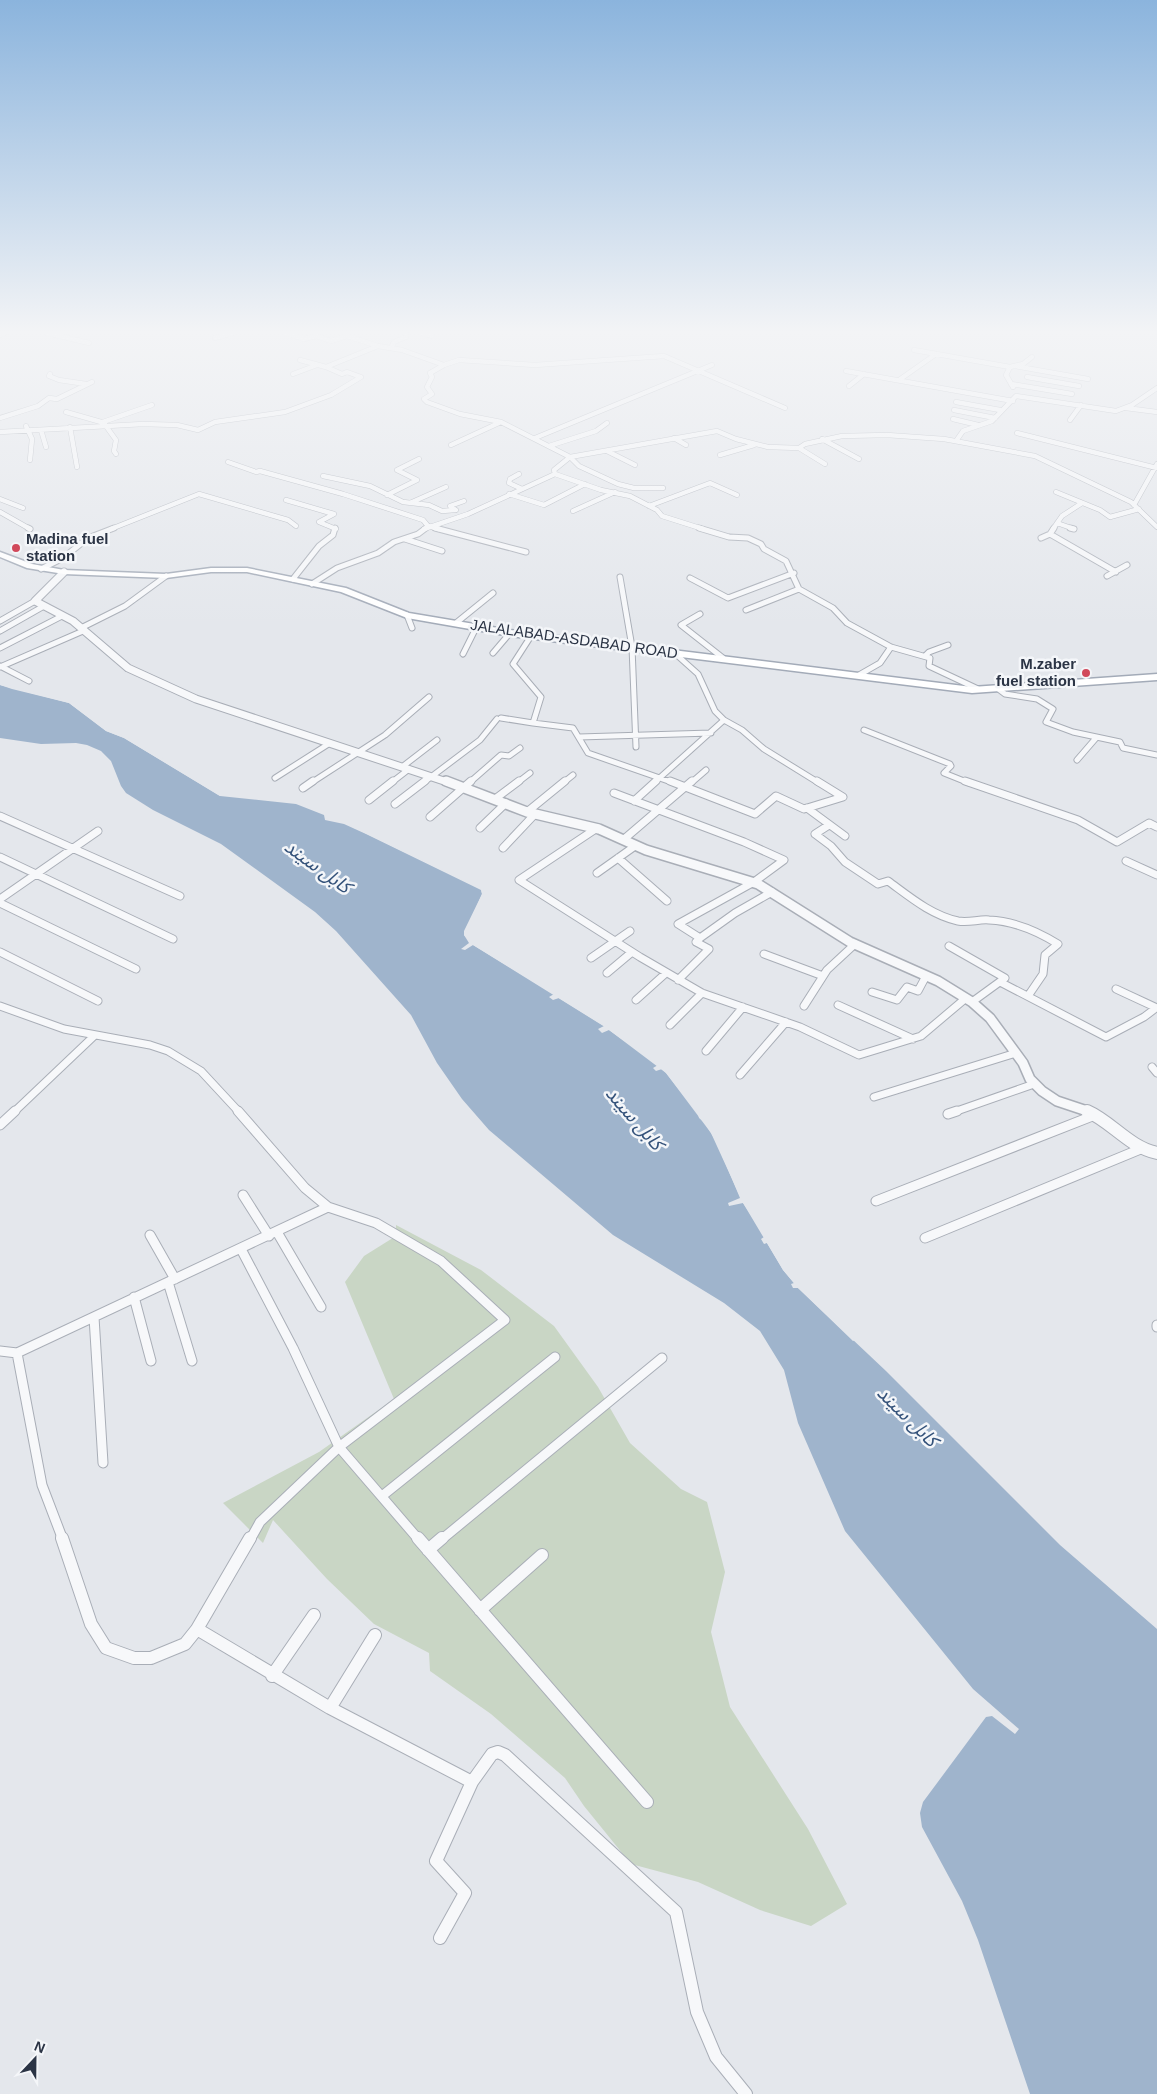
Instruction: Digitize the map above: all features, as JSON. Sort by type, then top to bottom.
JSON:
[{"type":"main road","name":"JALALABAD-ASDABAD ROAD","points":[[0,554],[41,569],[64,572],[166,576],[224,569],[247,570],[360,595],[407,615],[510,633],[978,689],[1157,678]]},
{"type":"street","points":[[28,431],[32,439],[30,460]]},
{"type":"street","points":[[41,431],[46,447]]},
{"type":"street","points":[[71,431],[77,467]]},
{"type":"street","points":[[110,431],[116,440],[114,451],[116,454]]},
{"type":"street","points":[[451,445],[482,431]]},
{"type":"street","points":[[520,431],[570,456],[717,431],[736,439],[756,444],[799,448],[822,439],[842,436],[887,436],[956,441],[1035,456],[1134,504],[1154,521],[1157,527]]},
{"type":"street","points":[[535,438],[553,431]]},
{"type":"street","points":[[549,446],[596,431]]},
{"type":"street","points":[[956,441],[965,431]]},
{"type":"street","points":[[1017,433],[1156,467],[1134,504]]},
{"type":"street","points":[[674,438],[686,445]]},
{"type":"street","points":[[822,439],[859,459]]},
{"type":"street","points":[[720,455],[756,444]]},
{"type":"street","points":[[799,448],[824,464]]},
{"type":"street","points":[[607,451],[635,465]]},
{"type":"street","points":[[555,474],[554,470],[570,456]]},
{"type":"street","points":[[570,456],[576,466],[588,470],[610,483],[632,488],[663,488]]},
{"type":"street","points":[[387,495],[417,480],[397,470],[418,459]]},
{"type":"street","points":[[228,462],[256,472],[260,471],[343,494],[423,520],[428,526],[526,552]]},
{"type":"street","points":[[519,474],[510,479],[508,483],[522,488]]},
{"type":"street","points":[[312,584],[351,561],[368,557],[394,542],[418,534],[428,526],[462,514],[468,514],[555,474],[601,490],[617,492],[650,506],[662,516],[730,537],[748,538],[761,544],[764,549],[786,561],[794,574],[799,588],[833,608],[853,627],[891,647],[925,656],[931,659],[929,666],[950,673],[964,684],[978,689]]},
{"type":"street","points":[[323,476],[370,486],[408,503],[429,506],[442,511],[455,510]]},
{"type":"street","points":[[1150,477],[1157,478]]},
{"type":"street","points":[[650,506],[710,483],[738,495]]},
{"type":"street","points":[[509,494],[544,505],[584,484]]},
{"type":"street","points":[[408,503],[446,486]]},
{"type":"street","points":[[573,511],[617,492]]},
{"type":"street","points":[[1056,492],[1112,518],[1139,509]]},
{"type":"street","points":[[41,569],[63,558],[88,538],[199,494],[288,520],[296,526]]},
{"type":"street","points":[[0,499],[23,508]]},
{"type":"street","points":[[286,500],[334,514],[318,522],[336,528],[333,535],[319,546],[293,579]]},
{"type":"street","points":[[462,514],[450,506],[464,501]]},
{"type":"street","points":[[1041,538],[1050,534],[1062,516],[1082,503]]},
{"type":"street","points":[[0,512],[30,530]]},
{"type":"street","points":[[1057,523],[1074,528]]},
{"type":"street","points":[[1050,534],[1116,572]]},
{"type":"street","points":[[405,539],[442,551]]},
{"type":"street","points":[[1107,576],[1127,565]]},
{"type":"street","points":[[0,621],[35,601],[64,572]]},
{"type":"street","points":[[690,578],[728,598],[794,574]]},
{"type":"street","points":[[0,666],[30,656],[82,630],[125,606],[166,576]]},
{"type":"street","points":[[620,577],[632,647],[636,747]]},
{"type":"street","points":[[746,610],[799,588]]},
{"type":"street","points":[[456,623],[493,593]]},
{"type":"street","points":[[35,601],[82,630],[128,668],[196,699],[463,787],[531,813],[597,828],[635,846],[754,882],[855,944],[926,976],[969,1000],[990,1018],[1016,1053],[1034,1084],[1057,1101],[1074,1105],[1097,1115],[1117,1132],[1143,1148],[1157,1153]]},
{"type":"street","points":[[0,631],[44,606]]},
{"type":"street","points":[[700,614],[681,625],[723,658]]},
{"type":"street","points":[[407,615],[412,628]]},
{"type":"street","points":[[0,648],[62,616]]},
{"type":"street","points":[[463,654],[477,626]]},
{"type":"street","points":[[493,653],[510,633]]},
{"type":"street","points":[[531,636],[513,664],[541,698],[533,723]]},
{"type":"street","points":[[925,656],[929,652],[948,645]]},
{"type":"street","points":[[859,675],[880,664],[891,647]]},
{"type":"street","points":[[678,653],[679,657],[698,674],[715,711],[724,720],[742,730],[764,749],[843,797],[807,808]]},
{"type":"street","points":[[0,666],[29,681]]},
{"type":"street","points":[[998,688],[1005,694],[1037,699],[1053,709],[1046,722],[1096,738],[1120,742],[1124,748],[1157,755]]},
{"type":"street","points":[[303,788],[415,712],[430,698]]},
{"type":"street","points":[[430,776],[394,804],[480,740],[499,719],[573,728],[588,753],[686,787],[755,814],[776,796],[807,808],[845,836]]},
{"type":"street","points":[[634,801],[724,720]]},
{"type":"street","points":[[864,730],[950,764],[951,766],[944,773],[946,775],[1078,820],[1117,842],[1122,841],[1149,823],[1157,827]]},
{"type":"street","points":[[579,737],[711,733]]},
{"type":"street","points":[[1077,760],[1096,738]]},
{"type":"street","points":[[369,800],[437,740]]},
{"type":"street","points":[[275,778],[330,743]]},
{"type":"street","points":[[430,817],[501,755],[509,756],[520,748]]},
{"type":"street","points":[[623,840],[706,770]]},
{"type":"street","points":[[494,799],[530,772]]},
{"type":"street","points":[[503,848],[531,813],[573,775]]},
{"type":"street","points":[[614,793],[744,842],[784,860],[754,882],[678,924],[700,938]]},
{"type":"street","points":[[480,828],[506,803]]},
{"type":"street","points":[[0,816],[180,896]]},
{"type":"street","points":[[829,825],[815,834],[831,846],[844,862],[878,884],[888,881],[925,908],[959,921],[988,919],[1011,923],[1042,934],[1058,944],[1045,955],[1043,974],[1028,996]]},
{"type":"street","points":[[597,828],[519,880],[678,980],[702,992],[786,1022],[860,1055],[922,1036],[969,1000],[1006,978],[949,946]]},
{"type":"street","points":[[0,899],[98,831]]},
{"type":"street","points":[[597,873],[635,846]]},
{"type":"street","points":[[0,858],[173,939]]},
{"type":"street","points":[[618,858],[667,901]]},
{"type":"street","points":[[1126,860],[1157,875]]},
{"type":"street","points":[[678,980],[709,949],[696,942],[700,938],[735,913],[772,892]]},
{"type":"street","points":[[0,903],[136,969]]},
{"type":"street","points":[[591,958],[614,940],[630,931]]},
{"type":"street","points":[[804,1006],[827,970],[855,944]]},
{"type":"street","points":[[0,952],[98,1001]]},
{"type":"street","points":[[607,973],[632,952]]},
{"type":"street","points":[[764,954],[802,970],[823,976]]},
{"type":"street","points":[[636,1000],[666,973]]},
{"type":"street","points":[[872,992],[897,1000],[907,987],[918,991],[926,976]]},
{"type":"street","points":[[1000,982],[1106,1037],[1144,1017],[1156,1008],[1116,989]]},
{"type":"street","points":[[670,1025],[702,992]]},
{"type":"street","points":[[838,1005],[913,1039]]},
{"type":"street","points":[[0,1006],[94,1036],[150,1045],[168,1052],[200,1071],[219,1089],[305,1188],[328,1207],[376,1223],[441,1261],[505,1320],[339,1447],[260,1522],[197,1629],[185,1644],[151,1658],[134,1658],[106,1648],[91,1624],[77,1577],[42,1485],[17,1353]]},
{"type":"street","points":[[706,1051],[743,1007]]},
{"type":"street","points":[[740,1075],[786,1022]]},
{"type":"street","points":[[0,1125],[94,1036]]},
{"type":"street","points":[[874,1097],[1016,1053]]},
{"type":"street","points":[[948,1114],[1034,1084]]},
{"type":"street","points":[[876,1201],[1097,1115]]},
{"type":"street","points":[[925,1238],[1143,1148]]},
{"type":"street","points":[[243,1195],[273,1234],[321,1307]]},
{"type":"street","points":[[0,1351],[17,1353],[328,1207]]},
{"type":"street","points":[[150,1235],[172,1280],[192,1361]]},
{"type":"street","points":[[241,1249],[293,1348],[339,1447],[647,1802]]},
{"type":"street","points":[[134,1297],[151,1362]]},
{"type":"street","points":[[94,1317],[103,1463]]},
{"type":"street","points":[[382,1496],[555,1358]]},
{"type":"street","points":[[428,1550],[662,1358]]},
{"type":"street","points":[[480,1610],[542,1555]]},
{"type":"street","points":[[272,1676],[314,1615]]},
{"type":"street","points":[[197,1629],[272,1676],[472,1782]]},
{"type":"street","points":[[330,1708],[375,1635]]},
{"type":"street","points":[[440,1938],[465,1892],[436,1862],[472,1782],[492,1754],[498,1752],[505,1755],[676,1912],[697,2012],[716,2057],[746,2094]]},
{"type":"green space","points":[[396,1225],[481,1270],[554,1326],[598,1387],[630,1443],[681,1489],[707,1502],[725,1572],[711,1632],[730,1707],[808,1829],[847,1904],[811,1926],[760,1910],[698,1882],[631,1864],[584,1806],[565,1778],[491,1714],[430,1671],[429,1653],[374,1624],[327,1579],[273,1520],[263,1543],[223,1503],[319,1452],[394,1399],[345,1282],[364,1256],[396,1236]]},
{"type":"water","name":"کابل سيند","points":[[0,685],[69,703],[106,731],[124,738],[220,796],[296,804],[324,815],[325,820],[344,824],[366,834],[481,890],[482,894],[464,935],[473,945],[605,1027],[666,1073],[711,1133],[743,1203],[783,1270],[798,1288],[886,1371],[1060,1545],[1157,1629],[1157,2094],[1030,2094],[978,1940],[962,1901],[922,1827],[920,1813],[923,1802],[986,1717],[992,1716],[1015,1734],[1019,1729],[973,1689],[845,1531],[798,1423],[784,1370],[760,1331],[724,1303],[613,1235],[489,1130],[462,1099],[437,1063],[411,1015],[336,931],[315,912],[221,844],[153,810],[126,793],[121,786],[111,761],[101,751],[76,743],[41,744],[0,738]]},
{"type":"pier","points":[[1,683],[70,701],[108,729],[125,736],[227,796],[220,796],[124,738],[106,731],[69,703],[12,689],[0,685]]},
{"type":"pier","points":[[342,822],[483,888],[484,895],[467,932],[471,941],[606,1025],[668,1071],[713,1132],[742,1197],[785,1268],[855,1340],[853,1341],[798,1288],[793,1288],[791,1284],[794,1283],[783,1270],[767,1243],[764,1244],[761,1239],[764,1237],[759,1227],[743,1203],[729,1206],[728,1203],[740,1198],[716,1141],[704,1122],[666,1073],[662,1069],[656,1071],[653,1068],[658,1065],[609,1030],[602,1033],[598,1029],[604,1026],[559,998],[553,1000],[549,997],[554,994],[473,945],[465,950],[461,949],[469,943],[464,935],[464,931],[482,894],[481,889]]},
{"type":"place","name":"Madina fuel station","points":[[16,548]]},
{"type":"place","name":"M.zaber fuel station","points":[[1086,673]]}]
